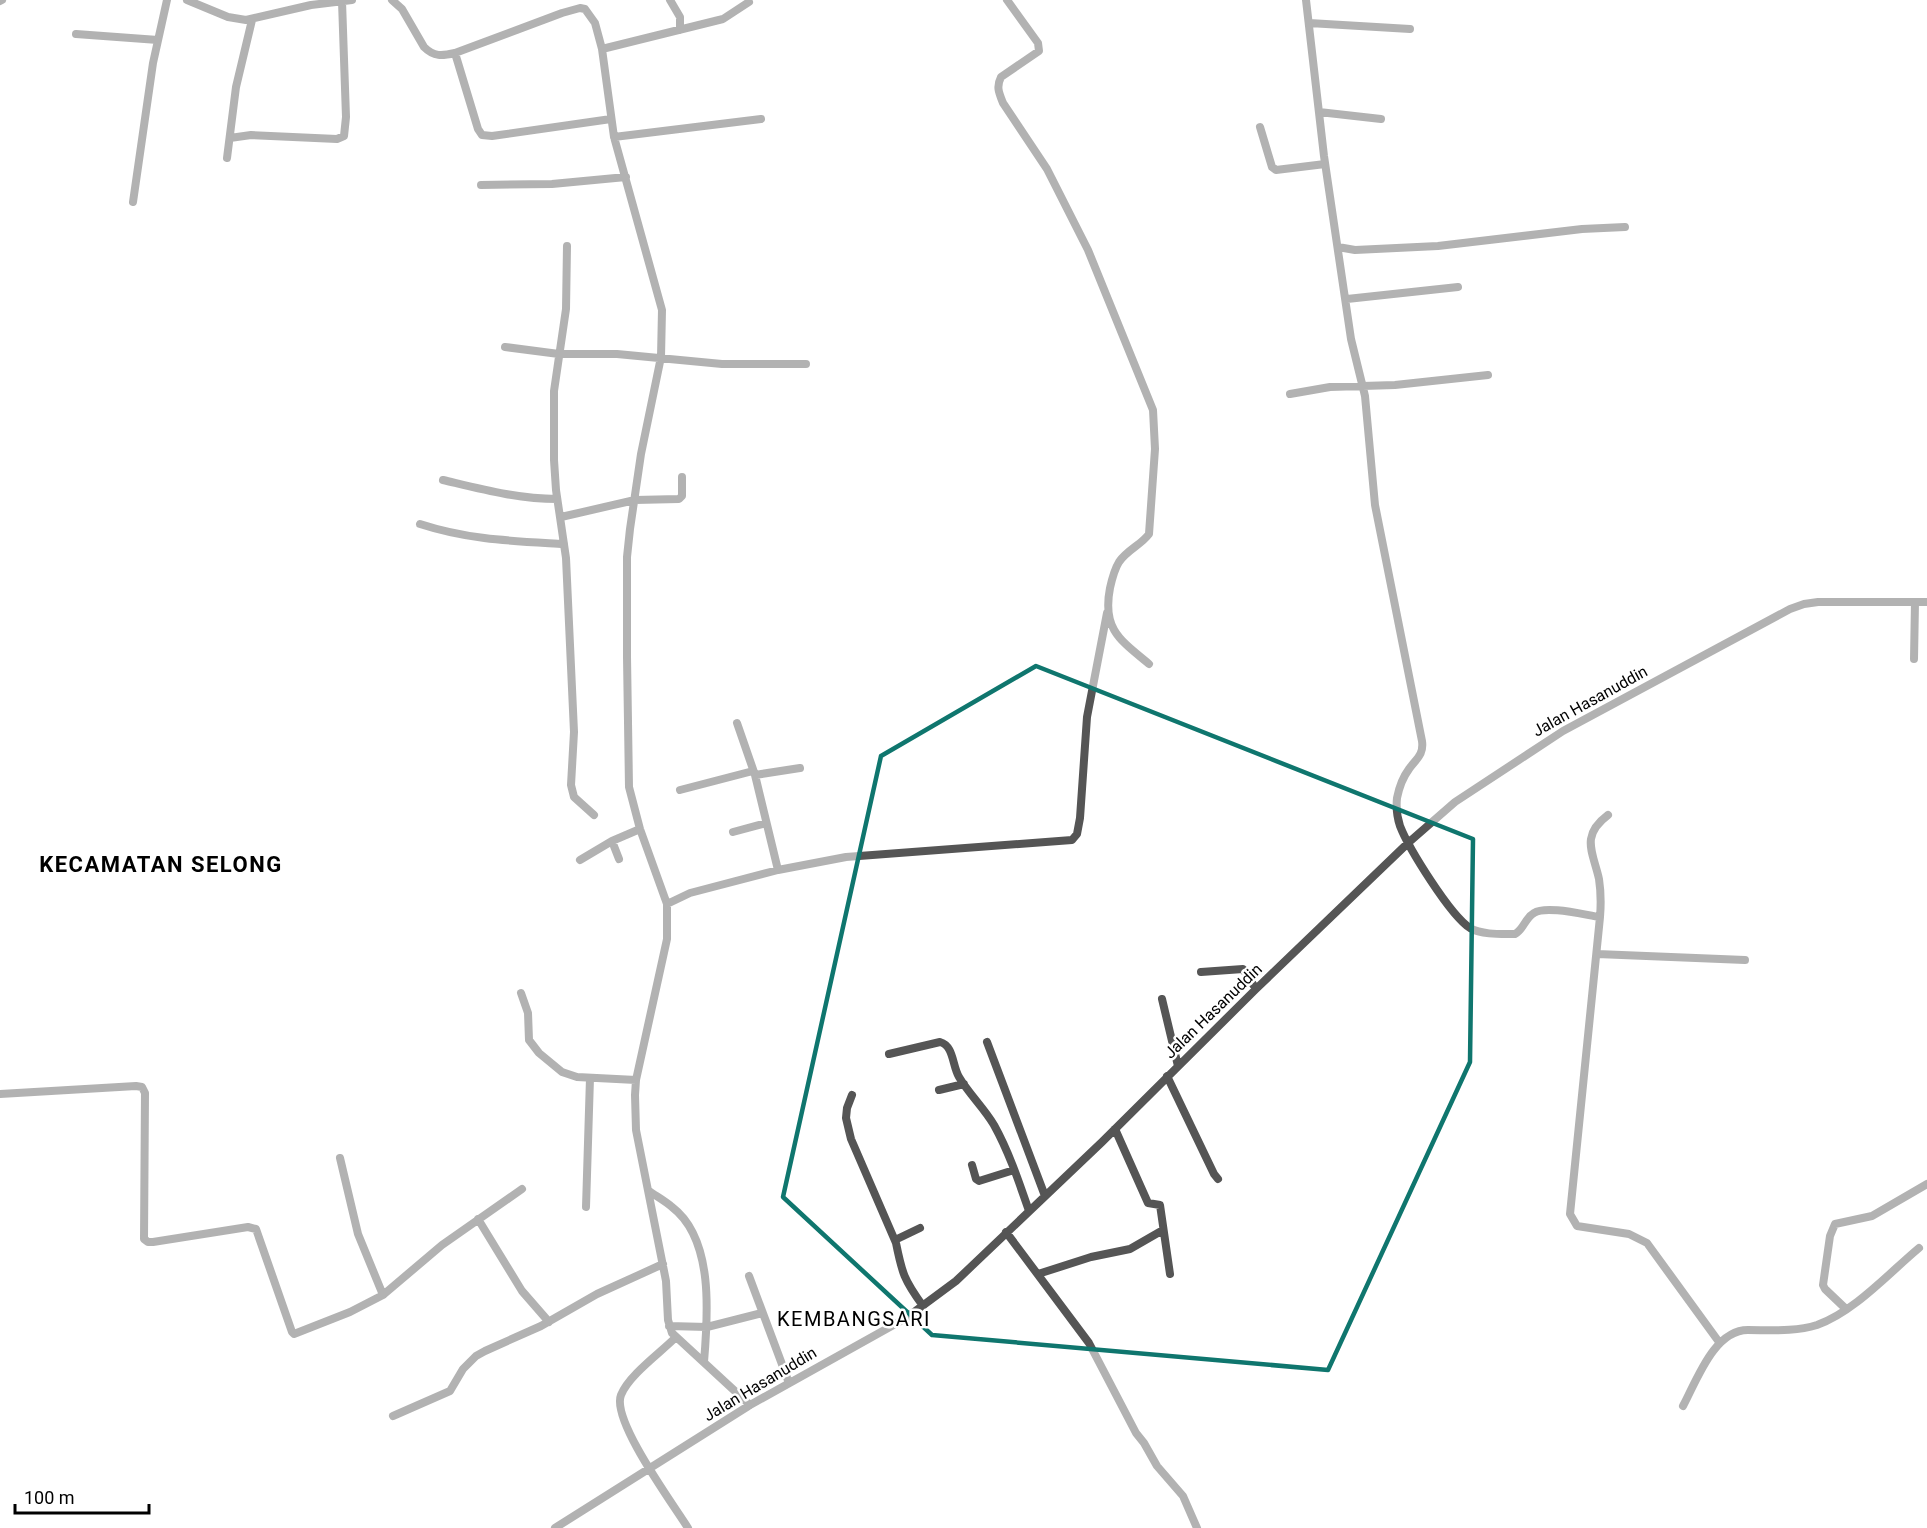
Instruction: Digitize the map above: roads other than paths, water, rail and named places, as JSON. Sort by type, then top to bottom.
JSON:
[{"type":"street","points":[[133,202],[153,63],[166,0]]},
{"type":"street","points":[[187,0],[228,17],[252,20],[311,5],[352,0]]},
{"type":"street","points":[[392,0],[402,9],[424,47],[429,52],[440,56],[455,53],[580,8],[585,9],[592,16],[602,49],[614,137],[661,300],[663,333],[660,360],[641,454],[627,557],[628,777],[640,829],[668,904],[667,939],[636,1080],[636,1130],[663,1264],[669,1326],[675,1338],[750,1405]]},
{"type":"street","points":[[580,8],[586,0]]},
{"type":"street","points":[[670,0],[680,16],[680,30]]},
{"type":"street","points":[[668,904],[690,893],[778,870],[846,857],[1072,840],[1077,834],[1087,717],[1113,575],[1118,563],[1128,551],[1149,534],[1155,422],[1148,399],[1088,250],[1047,169],[998,92],[1001,77],[1039,51],[1038,43],[1007,0]]},
{"type":"street","points":[[1306,0],[1318,112],[1351,339],[1362,386],[1378,527],[1411,679],[1423,748],[1403,780],[1398,798],[1398,818],[1408,843],[1435,886],[1461,920],[1473,930],[1515,934],[1530,916],[1540,910],[1600,917]]},
{"type":"street","points":[[230,138],[250,135],[337,139],[344,136],[346,123],[342,1]]},
{"type":"street","points":[[602,49],[723,20],[749,2]]},
{"type":"street","points":[[227,158],[236,87],[252,20]]},
{"type":"street","points":[[1309,23],[1410,29]]},
{"type":"street","points":[[76,34],[158,40]]},
{"type":"street","points":[[455,53],[478,129],[482,135],[492,136],[611,119]]},
{"type":"street","points":[[1318,112],[1381,119]]},
{"type":"street","points":[[614,137],[761,119]]},
{"type":"street","points":[[1260,127],[1272,166],[1276,170],[1326,164]]},
{"type":"street","points":[[481,185],[552,184],[626,177]]},
{"type":"street","points":[[1338,248],[1355,250],[1438,246],[1582,229],[1625,227]]},
{"type":"street","points":[[567,246],[566,309],[554,400],[554,460],[564,544],[573,732],[571,785],[574,798],[594,815]]},
{"type":"street","points":[[1347,299],[1458,287]]},
{"type":"street","points":[[505,347],[559,354],[617,354],[660,360],[722,364],[806,364]]},
{"type":"street","points":[[1290,394],[1330,387],[1395,385],[1488,375]]},
{"type":"street","points":[[561,517],[635,500],[679,499],[682,496],[682,477]]},
{"type":"street","points":[[443,480],[531,499],[557,500]]},
{"type":"street","points":[[420,524],[449,534],[481,539],[564,544]]},
{"type":"street","name":"Jalan Hasanuddin","points":[[555,1528],[750,1405],[906,1318],[956,1281],[1408,843],[1470,791],[1553,737],[1790,609],[1818,602],[1927,602]]},
{"type":"street","points":[[1914,659],[1915,602]]},
{"type":"street","points":[[1107,613],[1122,641],[1149,664]]},
{"type":"street","points":[[737,723],[754,773],[778,870]]},
{"type":"street","points":[[680,790],[754,773],[800,768]]},
{"type":"street","points":[[1608,814],[1593,831],[1590,846],[1600,886],[1600,917],[1570,1214],[1577,1226],[1629,1234],[1647,1243],[1719,1342]]},
{"type":"street","points":[[733,832],[766,823]]},
{"type":"street","points":[[580,860],[612,841],[640,829]]},
{"type":"street","points":[[612,841],[620,859]]},
{"type":"street","points":[[1597,954],[1745,960]]},
{"type":"street","points":[[1201,972],[1243,969],[1259,986]]},
{"type":"street","points":[[521,993],[528,1013],[529,1040],[539,1053],[567,1074],[590,1078],[636,1080]]},
{"type":"street","points":[[1162,999],[1178,1066]]},
{"type":"street","points":[[890,1054],[939,1042],[945,1044],[950,1050],[956,1072],[993,1124],[1014,1170],[1029,1211]]},
{"type":"street","points":[[987,1042],[1045,1196]]},
{"type":"street","points":[[1167,1076],[1218,1179]]},
{"type":"street","points":[[586,1207],[590,1078]]},
{"type":"street","points":[[939,1090],[964,1084]]},
{"type":"street","points":[[0,1094],[136,1086],[142,1088],[145,1093],[144,1239],[151,1242],[248,1227],[256,1228],[293,1333],[358,1308],[383,1295],[433,1252],[522,1189]]},
{"type":"street","points":[[852,1095],[846,1118],[851,1139],[895,1240],[905,1280],[922,1306]]},
{"type":"street","points":[[1115,1129],[1148,1203],[1160,1205],[1170,1274]]},
{"type":"street","points":[[340,1158],[358,1234],[383,1295]]},
{"type":"street","points":[[972,1165],[976,1179],[979,1181],[1014,1170]]},
{"type":"street","points":[[1846,1309],[1823,1285],[1830,1236],[1835,1224],[1872,1216],[1927,1184]]},
{"type":"street","points":[[649,1191],[674,1208],[690,1227],[699,1251],[706,1285],[707,1327],[704,1362]]},
{"type":"street","points":[[478,1219],[522,1291],[549,1322]]},
{"type":"street","points":[[895,1240],[920,1228]]},
{"type":"street","points":[[1038,1274],[1091,1257],[1130,1249],[1162,1230]]},
{"type":"street","points":[[1006,1232],[1089,1343],[1136,1433],[1157,1466],[1183,1496],[1197,1528]]},
{"type":"street","points":[[1683,1406],[1719,1342],[1739,1331],[1797,1329],[1816,1325],[1846,1309],[1919,1248]]},
{"type":"street","points":[[393,1416],[450,1391],[458,1376],[476,1356],[549,1322],[597,1294],[663,1264]]},
{"type":"street","points":[[749,1276],[789,1383]]},
{"type":"street","points":[[669,1326],[707,1327],[762,1313]]},
{"type":"street","points":[[675,1338],[626,1387],[620,1402],[623,1420],[688,1528]]},
{"type":"district","name":"KECAMATAN SELONG","points":[[161,864]]},
{"type":"district","name":"KEMBANGSARI","points":[[854,1319]]}]
